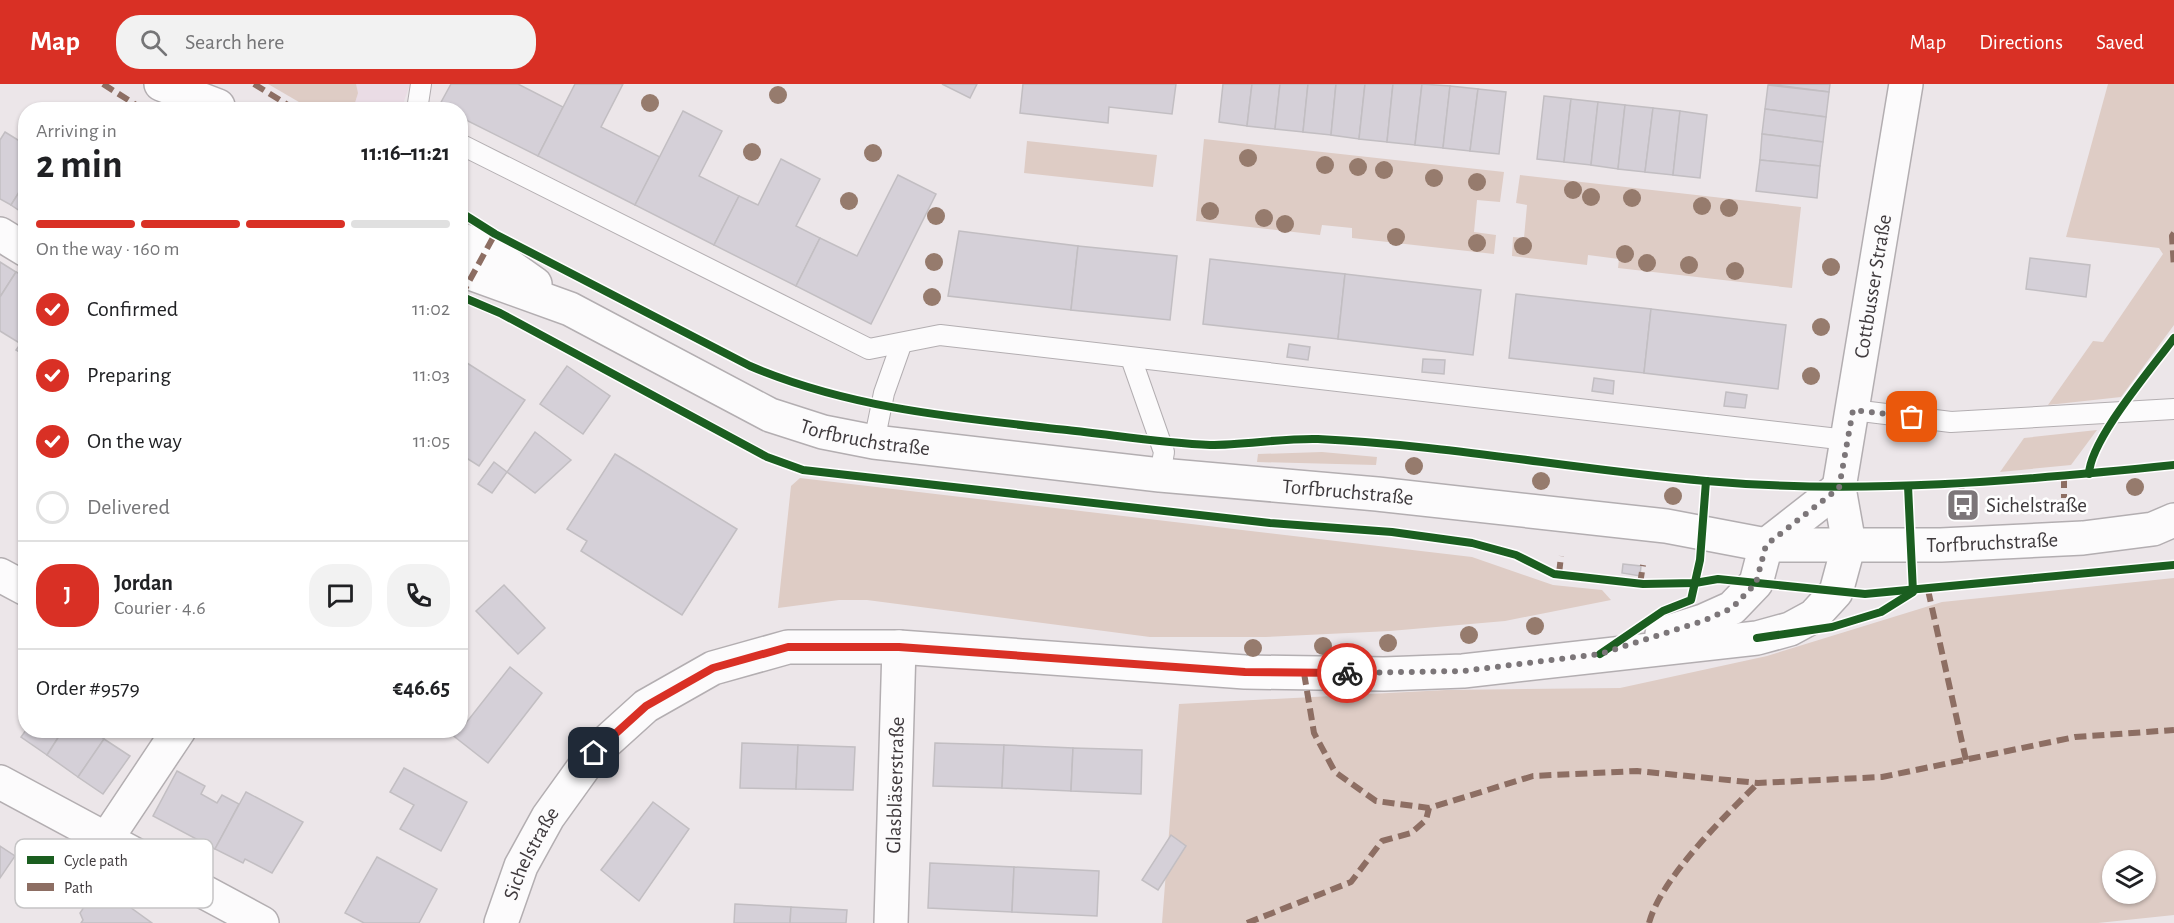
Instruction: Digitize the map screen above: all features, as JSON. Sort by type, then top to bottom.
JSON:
[{"type":"street","points":[[161,84],[206,102]]},
{"type":"street","points":[[192,84],[214,102]]},
{"type":"street","name":"Cottbusser Straße","points":[[1849,544],[1839,488],[1906,84]]},
{"type":"street","points":[[0,234],[18,245]]},
{"type":"street","name":"Torfbruchstraße","points":[[468,242],[487,250],[570,309],[770,415],[824,432],[873,442],[1160,475],[1377,494],[1666,526],[1766,545],[1994,542],[2083,538],[2167,527]]},
{"type":"street","name":"Torfbruchstraße","points":[[468,270],[473,274],[570,309]]},
{"type":"street","points":[[1766,545],[1839,488]]},
{"type":"street","name":"Sichelstraße","points":[[501,923],[521,866],[548,817],[594,753],[646,706],[713,668],[788,647],[899,647],[1245,672],[1384,674],[1463,671],[1757,638],[1790,629],[1814,616],[1836,592],[1849,544]]},
{"type":"street","name":"Sichelstraße","points":[[1600,654],[1703,621],[1732,608],[1756,583],[1766,545]]},
{"type":"street","points":[[0,575],[18,585]]},
{"type":"street","name":"Glasbläserstraße","points":[[891,923],[899,647]]},
{"type":"street","points":[[0,782],[107,838],[174,738]]},
{"type":"street","points":[[213,896],[262,923]]},
{"type":"lane","points":[[419,102],[422,84]]},
{"type":"lane","points":[[468,148],[869,350],[902,345],[940,335],[1131,357],[1850,425],[1951,422],[2174,409]]},
{"type":"lane","points":[[873,442],[884,393],[902,345]]},
{"type":"lane","points":[[1131,357],[1164,452],[1160,475]]},
{"type":"shaded area","points":[[268,84],[356,84],[358,93],[355,102],[299,102]]},
{"type":"shaded area","points":[[270,84],[410,84],[404,102],[303,102]]},
{"type":"shaded area","points":[[2108,84],[2174,84],[2174,325],[2121,397],[2048,405],[2093,341],[2103,342],[2163,254],[2159,248],[2066,237]]},
{"type":"shaded area","points":[[1204,139],[1504,172],[1500,202],[1477,200],[1474,232],[1496,235],[1494,254],[1352,238],[1352,228],[1322,225],[1320,235],[1196,221]]},
{"type":"shaded area","points":[[1027,141],[1157,155],[1153,187],[1024,173]]},
{"type":"shaded area","points":[[1520,175],[1801,207],[1792,288],[1618,268],[1619,259],[1588,255],[1587,265],[1512,256],[1513,237],[1524,238],[1527,205],[1516,203]]},
{"type":"shaded area","points":[[2097,430],[2071,465],[2000,472],[2024,438]]},
{"type":"shaded area","points":[[1322,452],[1377,457],[1376,465],[1257,462],[1258,454]]},
{"type":"shaded area","points":[[800,478],[1472,557],[1553,585],[1602,590],[1611,600],[1505,621],[1390,631],[1265,637],[1150,637],[867,600],[839,600],[778,608],[791,486]]},
{"type":"shaded area","points":[[2174,578],[2174,915],[2098,923],[1162,923],[1179,704],[1446,690],[1620,688],[1767,656],[1942,602]]},
{"type":"building","points":[[451,84],[518,84],[563,107],[538,156],[468,121],[468,102],[441,102]]},
{"type":"building","points":[[575,84],[623,84],[601,127],[660,157],[635,205],[538,156]]},
{"type":"building","points":[[942,84],[977,84],[970,98]]},
{"type":"building","points":[[1023,84],[1176,84],[1172,114],[1109,107],[1108,123],[1020,113]]},
{"type":"building","points":[[1223,84],[1252,84],[1247,126],[1219,122]]},
{"type":"building","points":[[1252,84],[1280,84],[1275,129],[1247,126]]},
{"type":"building","points":[[1280,84],[1308,84],[1303,132],[1275,129]]},
{"type":"building","points":[[1308,84],[1336,84],[1331,135],[1303,132]]},
{"type":"building","points":[[1336,84],[1365,84],[1359,139],[1331,135]]},
{"type":"building","points":[[1365,84],[1393,84],[1387,142],[1359,139]]},
{"type":"building","points":[[1393,84],[1422,84],[1415,145],[1387,142]]},
{"type":"building","points":[[1422,84],[1450,86],[1443,148],[1415,145]]},
{"type":"building","points":[[1768,84],[1830,84],[1829,92]]},
{"type":"building","points":[[1768,85],[1829,92],[1826,117],[1765,109]]},
{"type":"building","points":[[1450,86],[1478,89],[1470,151],[1443,148]]},
{"type":"building","points":[[1478,89],[1506,92],[1499,154],[1470,151]]},
{"type":"building","points":[[1544,96],[1571,99],[1564,162],[1537,159]]},
{"type":"building","points":[[1571,99],[1598,102],[1591,165],[1564,162]]},
{"type":"building","points":[[1598,102],[1625,105],[1618,169],[1591,165]]},
{"type":"building","points":[[1625,105],[1653,108],[1645,172],[1618,169]]},
{"type":"building","points":[[1653,108],[1680,111],[1673,175],[1645,172]]},
{"type":"building","points":[[1765,109],[1826,117],[1823,142],[1762,134]]},
{"type":"building","points":[[683,111],[722,131],[699,176],[739,196],[714,245],[635,205]]},
{"type":"building","points":[[1680,111],[1707,115],[1700,178],[1673,175]]},
{"type":"building","points":[[5,132],[18,140],[18,194],[11,205],[0,199],[0,140]]},
{"type":"building","points":[[1762,134],[1823,142],[1820,166],[1760,160]]},
{"type":"building","points":[[781,159],[820,179],[796,226],[820,238],[796,286],[714,245],[739,196],[758,205]]},
{"type":"building","points":[[1760,160],[1820,166],[1817,198],[1756,191]]},
{"type":"building","points":[[898,175],[936,194],[871,324],[796,286],[820,238],[857,256]]},
{"type":"building","points":[[18,194],[18,210],[11,205]]},
{"type":"building","points":[[959,231],[1078,246],[1071,310],[948,296]]},
{"type":"building","points":[[1078,246],[1177,256],[1170,320],[1071,310]]},
{"type":"building","points":[[2030,258],[2090,265],[2086,297],[2026,289]]},
{"type":"building","points":[[1210,259],[1345,274],[1338,339],[1203,324]]},
{"type":"building","points":[[0,262],[16,272],[0,297]]},
{"type":"building","points":[[16,272],[18,273],[18,342],[0,331],[0,297]]},
{"type":"building","points":[[1345,274],[1481,290],[1473,355],[1338,339]]},
{"type":"building","points":[[1516,294],[1651,309],[1644,373],[1509,358]]},
{"type":"building","points":[[1651,309],[1786,325],[1778,389],[1644,373]]},
{"type":"building","points":[[1289,344],[1310,347],[1308,360],[1287,357]]},
{"type":"building","points":[[1423,359],[1445,360],[1444,374],[1422,372]]},
{"type":"building","points":[[468,364],[525,400],[479,466],[468,459]]},
{"type":"building","points":[[567,366],[610,396],[583,434],[540,404]]},
{"type":"building","points":[[1594,378],[1614,381],[1613,394],[1592,391]]},
{"type":"building","points":[[1726,392],[1747,395],[1745,408],[1724,406]]},
{"type":"building","points":[[535,432],[571,460],[535,493],[507,472]]},
{"type":"building","points":[[615,454],[737,529],[682,615],[581,551],[587,541],[567,529]]},
{"type":"building","points":[[494,462],[507,472],[492,493],[478,484]]},
{"type":"building","points":[[1623,564],[1641,566],[1640,576],[1622,573]]},
{"type":"building","points":[[504,585],[545,628],[518,654],[476,611]]},
{"type":"building","points":[[510,667],[542,693],[488,763],[456,738],[468,738],[468,720]]},
{"type":"building","points":[[22,738],[58,738],[47,755]]},
{"type":"building","points":[[58,738],[104,739],[78,777],[47,755]]},
{"type":"building","points":[[104,739],[130,756],[103,794],[78,777]]},
{"type":"building","points":[[742,743],[798,745],[796,789],[740,788]]},
{"type":"building","points":[[935,743],[1004,745],[1002,788],[933,786]]},
{"type":"building","points":[[798,745],[855,747],[853,790],[796,789]]},
{"type":"building","points":[[1004,745],[1073,748],[1071,791],[1002,788]]},
{"type":"building","points":[[1073,748],[1142,750],[1141,794],[1071,791]]},
{"type":"building","points":[[404,768],[467,802],[441,851],[400,829],[414,805],[390,792]]},
{"type":"building","points":[[177,771],[205,786],[201,794],[217,803],[222,795],[239,804],[215,849],[213,839],[196,839],[153,816]]},
{"type":"building","points":[[246,792],[303,822],[272,873],[245,859],[243,863],[215,849]]},
{"type":"building","points":[[653,802],[689,829],[639,901],[601,870]]},
{"type":"building","points":[[1171,835],[1186,846],[1158,890],[1142,880]]},
{"type":"building","points":[[0,846],[15,856],[0,878]]},
{"type":"building","points":[[377,857],[437,889],[419,923],[364,923],[345,913]]},
{"type":"building","points":[[930,863],[1014,867],[1012,912],[928,908]]},
{"type":"building","points":[[1014,867],[1099,871],[1097,916],[1012,912]]},
{"type":"building","points":[[735,904],[791,907],[790,923],[734,923]]},
{"type":"building","points":[[791,907],[847,910],[846,923],[790,923]]},
{"type":"building","points":[[83,908],[131,908],[152,923],[81,923],[83,920],[80,913]]},
{"type":"marked path","points":[[103,84],[131,102]]},
{"type":"marked path","points":[[254,84],[283,102]]},
{"type":"marked path","points":[[2174,233],[2172,236],[2174,268]]},
{"type":"marked path","points":[[468,283],[495,234]]},
{"type":"marked path","points":[[2064,476],[2064,498]]},
{"type":"marked path","points":[[1961,483],[1963,505]]},
{"type":"marked path","points":[[1559,574],[1561,556]]},
{"type":"marked path","points":[[1640,584],[1643,565]]},
{"type":"marked path","points":[[1928,590],[1966,760]]},
{"type":"marked path","points":[[1304,673],[1314,733],[1335,772],[1376,801],[1429,808],[1533,776],[1637,771],[1758,783],[1882,777],[2075,737],[2174,730]]},
{"type":"marked path","points":[[1649,923],[1666,887],[1680,868],[1712,830],[1758,783]]},
{"type":"marked path","points":[[1247,923],[1351,882],[1382,841],[1411,833],[1426,820],[1429,808]]},
{"type":"cycle path","points":[[468,217],[495,234],[750,366],[788,381],[866,402],[946,416],[1192,444],[1224,445],[1304,439],[1367,442],[1658,476],[1764,485],[1823,487],[1940,484],[2174,465]]},
{"type":"cycle path","points":[[468,299],[500,313],[767,457],[803,470],[1270,523],[1392,532],[1472,543],[1516,555],[1554,574],[1643,584],[1695,583],[1718,579],[1865,594],[2174,565]]},
{"type":"cycle path","points":[[2089,474],[2092,460],[2111,424],[2174,338]]},
{"type":"cycle path","points":[[1600,654],[1663,611],[1691,600],[1700,560],[1706,481]]},
{"type":"cycle path","points":[[1757,638],[1832,627],[1881,612],[1913,592],[1908,486]]},
{"type":"way so far","points":[[1347,673],[1463,671],[1600,654],[1703,621],[1732,608],[1756,583],[1766,545],[1839,488],[1853,410],[1912,417]]},
{"type":"place","name":"Sichelstraße","points":[[1963,505]]},
{"type":"route","points":[[594,753],[646,706],[713,668],[788,647],[899,647],[1245,672],[1347,673]]}]
